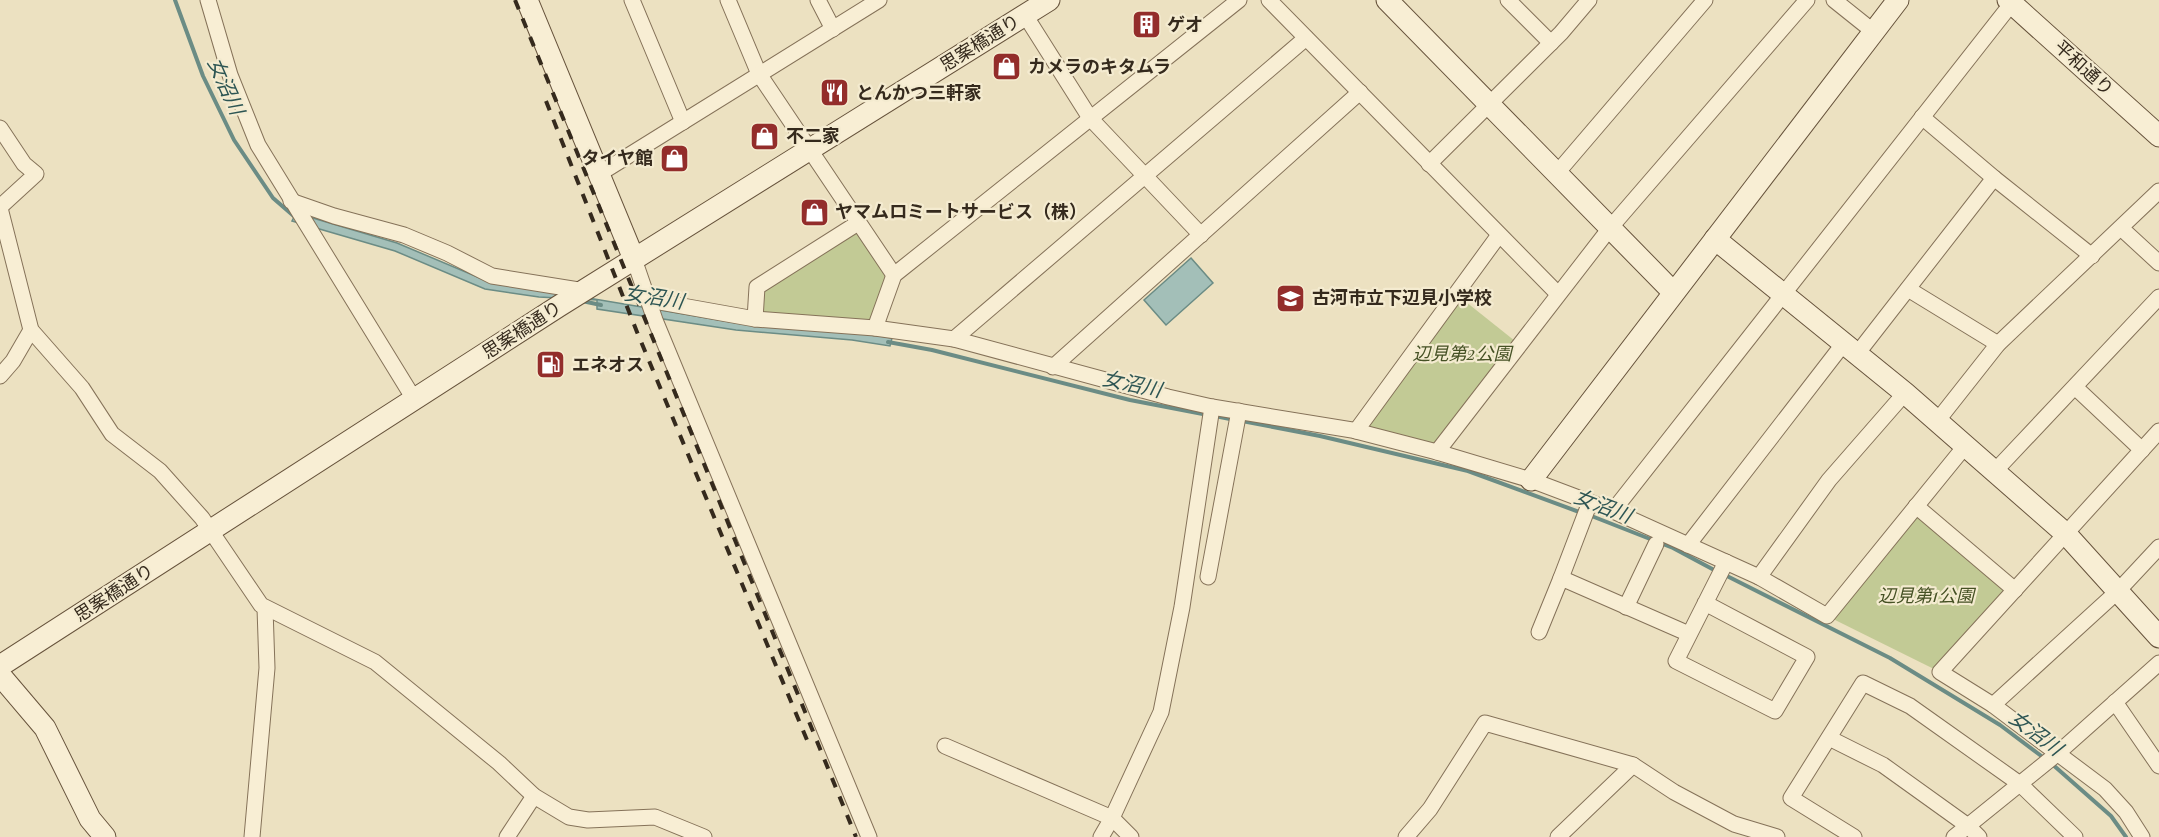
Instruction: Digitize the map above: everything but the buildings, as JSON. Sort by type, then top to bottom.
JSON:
[{"type":"street","points":[[208,0],[230,75],[254,135],[294,206],[414,399]]},
{"type":"street","points":[[527,0],[634,260],[651,309],[869,837]]},
{"type":"street","points":[[632,0],[683,122]]},
{"type":"street","points":[[728,0],[759,74],[894,275]]},
{"type":"street","points":[[818,0],[833,29]]},
{"type":"street","points":[[599,174],[879,0]]},
{"type":"street","name":"思案橋通り","points":[[0,666],[559,306],[1049,0]]},
{"type":"street","points":[[875,328],[894,275],[1239,0]]},
{"type":"street","points":[[1269,0],[1558,294]]},
{"type":"street","points":[[1387,0],[1673,292]]},
{"type":"street","points":[[1508,0],[1551,43]]},
{"type":"street","points":[[1429,164],[1551,43],[1589,0]]},
{"type":"street","points":[[1557,173],[1705,0]]},
{"type":"street","points":[[1437,452],[1610,228],[1807,0]]},
{"type":"street","points":[[1834,0],[1874,32]]},
{"type":"street","points":[[1531,480],[1898,0]]},
{"type":"street","points":[[1613,511],[2010,2]]},
{"type":"street","name":"平和通り","points":[[2010,2],[2159,136]]},
{"type":"street","points":[[1025,15],[1090,118],[1201,235]]},
{"type":"street","points":[[954,339],[1306,38]]},
{"type":"street","points":[[1053,367],[1360,93]]},
{"type":"street","points":[[1922,117],[2092,256]]},
{"type":"street","points":[[0,128],[24,164],[36,174],[0,207],[32,330],[82,388],[112,434],[160,471],[202,518],[265,608],[375,662],[499,763],[534,796],[569,817],[588,820],[656,817],[704,837]]},
{"type":"street","points":[[1688,545],[1851,349],[1908,289],[1994,178]]},
{"type":"street","points":[[1938,420],[1998,344],[2159,191]]},
{"type":"street","points":[[294,206],[404,235],[492,276],[581,293]]},
{"type":"street","points":[[755,319],[757,287],[858,223]]},
{"type":"street","points":[[2121,228],[2159,263]]},
{"type":"street","points":[[1356,431],[1499,235]]},
{"type":"street","points":[[1715,239],[1938,420],[2066,534],[2159,637]]},
{"type":"street","points":[[1908,289],[1998,344]]},
{"type":"street","points":[[1995,471],[2159,297]]},
{"type":"street","points":[[651,309],[875,328],[954,339],[1053,367],[1212,407],[1356,431],[1437,452],[1531,480],[1613,511],[1759,577],[1827,616],[1966,445]]},
{"type":"street","points":[[0,376],[14,361],[32,330]]},
{"type":"street","points":[[2074,387],[2142,450]]},
{"type":"street","points":[[1759,577],[1829,480],[1905,393]]},
{"type":"street","points":[[1101,837],[1161,712],[1182,607],[1212,407]]},
{"type":"street","points":[[1208,577],[1239,411]]},
{"type":"street","points":[[2142,837],[2126,812],[2105,789],[1993,705],[1940,672],[2159,431]]},
{"type":"street","points":[[1539,632],[1590,502]]},
{"type":"street","points":[[1917,506],[2014,591]]},
{"type":"street","points":[[1197,507],[1220,512]]},
{"type":"street","points":[[1626,607],[1656,544]]},
{"type":"street","points":[[1993,705],[2118,591],[2159,547]]},
{"type":"street","points":[[1705,603],[1807,657],[1775,711],[1676,661],[1689,634],[1726,562]]},
{"type":"street","points":[[1561,578],[1689,634]]},
{"type":"street","points":[[252,837],[267,668],[265,608]]},
{"type":"street","points":[[1954,837],[2058,753],[2159,663]]},
{"type":"street","points":[[0,675],[45,728],[90,819],[105,837]]},
{"type":"street","points":[[1854,837],[1791,798],[1863,683],[1910,706],[2020,784],[2075,837]]},
{"type":"street","points":[[2115,702],[2159,766]]},
{"type":"street","points":[[1406,837],[1430,809],[1485,723],[1634,765],[1674,792],[1734,824],[1738,832],[1777,837]]},
{"type":"street","points":[[1829,738],[1883,765],[1968,826],[1979,837]]},
{"type":"street","points":[[945,746],[1112,818],[1131,837]]},
{"type":"street","points":[[1558,837],[1634,765]]},
{"type":"street","points":[[507,837],[534,796]]},
{"type":"green space","points":[[858,223],[894,275],[875,328],[755,319],[757,287]]},
{"type":"green space","name":"辺見第2公園","points":[[1456,294],[1520,345],[1437,452],[1356,431]]},
{"type":"green space","name":"辺見第1公園","points":[[1916,506],[2015,590],[1940,672],[1827,616]]},
{"type":"water","points":[[296,213],[397,243],[487,281],[737,323],[855,332],[892,338],[890,346],[852,340],[736,330],[597,309],[597,300],[539,297],[485,289],[395,251],[292,221]]},
{"type":"water","points":[[1191,258],[1213,283],[1166,325],[1144,300]]},
{"type":"waterway","name":"女沼川","points":[[175,0],[203,76],[234,140],[273,198],[296,218]]},
{"type":"waterway","name":"女沼川","points":[[582,301],[601,305]]},
{"type":"waterway","name":"女沼川","points":[[888,342],[932,350],[1130,400],[1208,415]]},
{"type":"waterway","name":"女沼川","points":[[1215,416],[1235,420]]},
{"type":"waterway","name":"女沼川","points":[[1242,421],[1320,436],[1468,471],[1582,513]]},
{"type":"waterway","name":"女沼川","points":[[1589,515],[1673,548],[1716,571]]},
{"type":"waterway","name":"女沼川","points":[[1723,574],[1890,658],[2000,725],[2044,758]]},
{"type":"waterway","name":"女沼川","points":[[2052,764],[2111,816],[2126,837]]},
{"type":"railway","points":[[515,0],[856,837]]},
{"type":"railway","points":[[546,101],[637,332],[807,740]]},
{"type":"place","name":"ゲオ","points":[[1146,25]]},
{"type":"place","name":"カメラのキタムラ","points":[[1007,67]]},
{"type":"place","name":"とんかつ三軒家","points":[[835,93]]},
{"type":"place","name":"不二家","points":[[765,136]]},
{"type":"place","name":"タイヤ館","points":[[674,158]]},
{"type":"place","name":"ヤマムロミートサービス（株）","points":[[814,212]]},
{"type":"place","name":"古河市立下辺見小学校","points":[[1291,298]]},
{"type":"place","name":"エネオス","points":[[551,365]]}]
